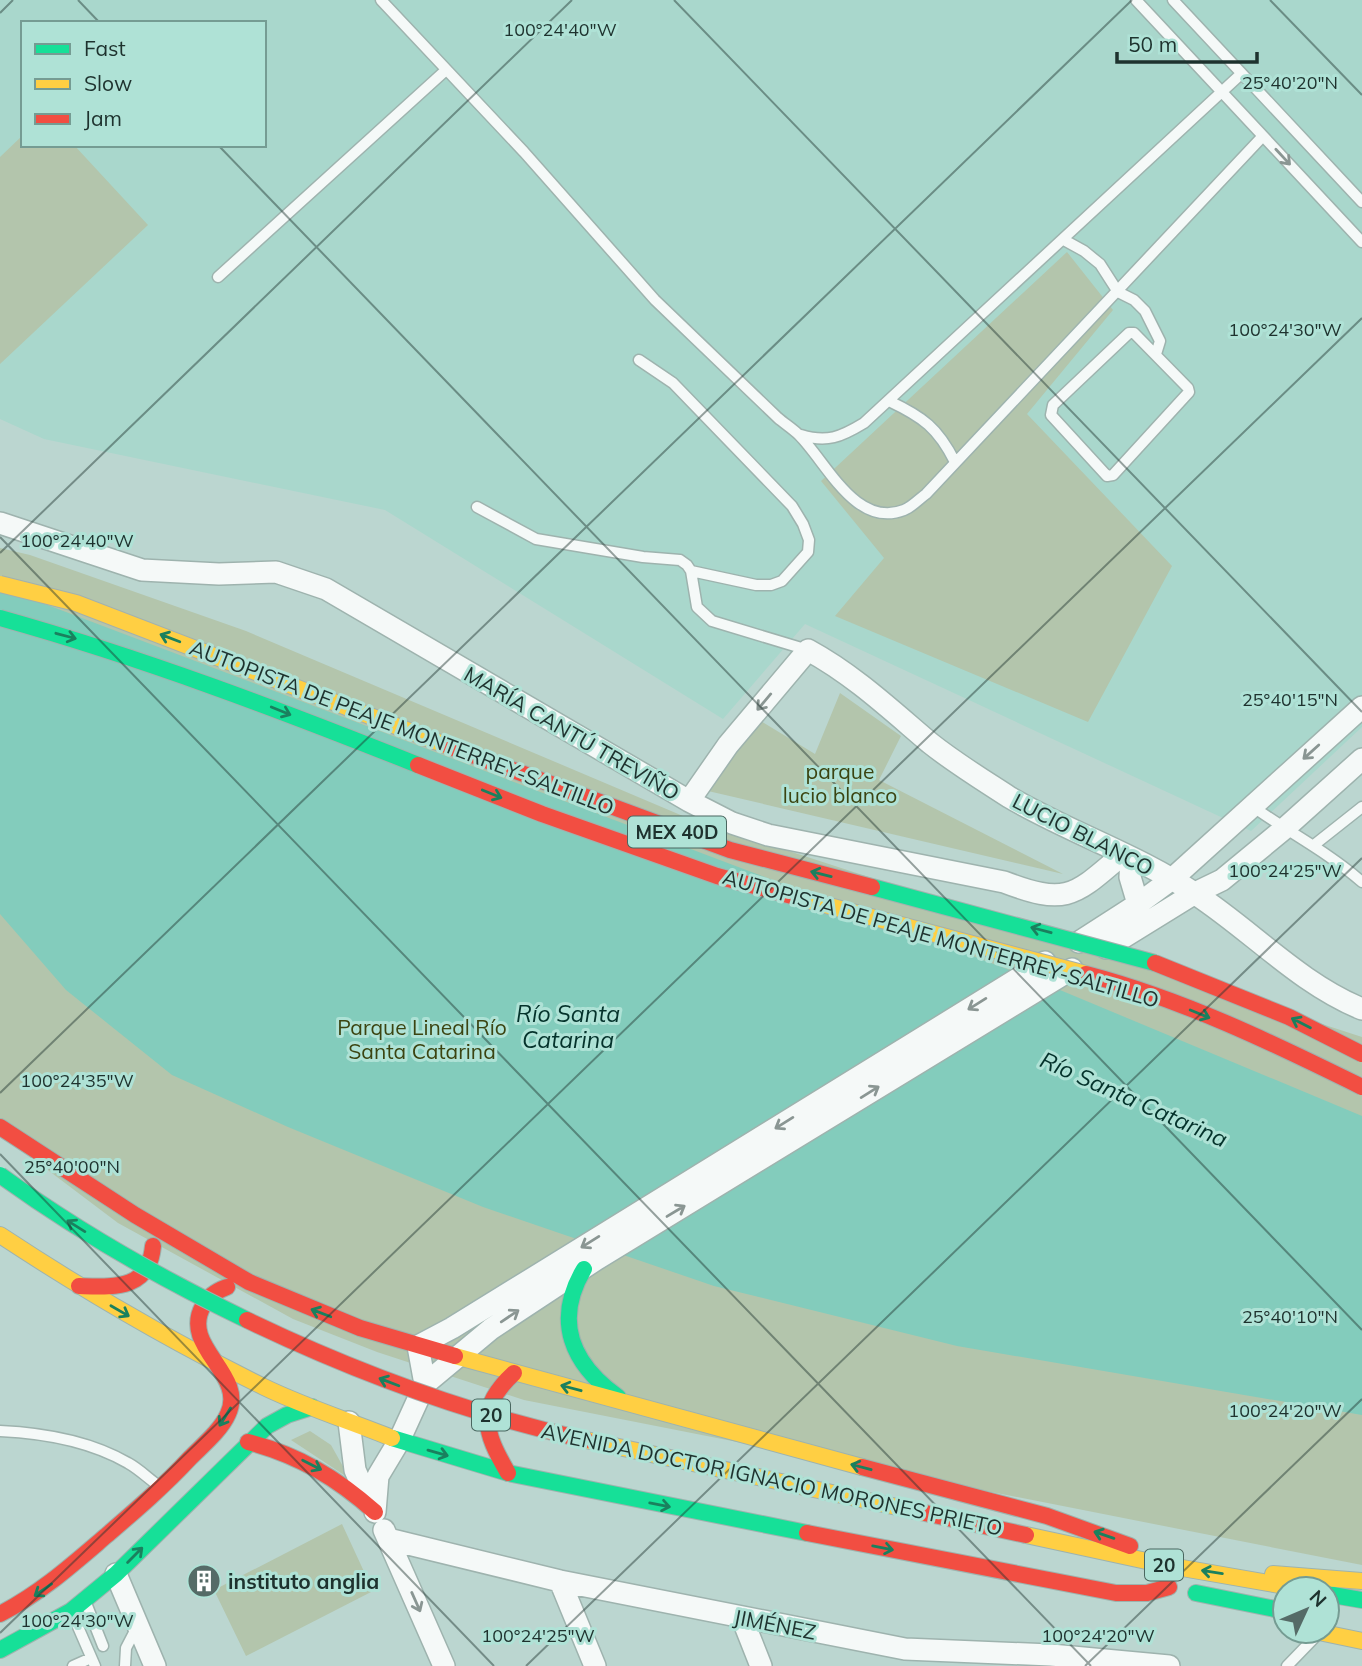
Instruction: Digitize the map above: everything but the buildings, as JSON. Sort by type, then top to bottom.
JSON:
[{"type":"main road","name":"AUTOPISTA DE PEAJE MONTERREY-SALTILLO","points":[[0,584],[76,603],[542,782],[730,850],[1146,959],[1289,1017],[1362,1054]]},
{"type":"main road","name":"AUTOPISTA DE PEAJE MONTERREY-SALTILLO","points":[[0,618],[79,640],[248,698],[542,814],[717,876],[1118,983],[1271,1042],[1362,1087]]},
{"type":"main road","name":"20","points":[[0,1127],[135,1214],[249,1282],[318,1312],[456,1357],[1047,1516],[1129,1545],[1165,1565]]},
{"type":"main road","name":"AVENIDA DOCTOR IGNACIO MORONES PRIETO","points":[[0,1175],[83,1231],[183,1289],[312,1352],[408,1389],[545,1431],[1165,1565],[1271,1582]]},
{"type":"main road","points":[[77,1286],[127,1285],[139,1279],[149,1267],[153,1253],[152,1239],[146,1225],[135,1214]]},
{"type":"main road","name":"AVENIDA DOCTOR IGNACIO MORONES PRIETO","points":[[0,1235],[77,1286],[152,1329],[266,1388],[399,1441],[508,1473],[590,1491],[1114,1592],[1148,1595],[1169,1587]]},
{"type":"main road","points":[[591,1264],[574,1281],[570,1295],[570,1339],[582,1366],[591,1377],[631,1405]]},
{"type":"main road","points":[[105,1272],[139,1291]]},
{"type":"main road","points":[[0,1614],[25,1602],[62,1576],[162,1488],[228,1417],[232,1397],[228,1384],[210,1357],[199,1332],[197,1318],[200,1308],[209,1296],[219,1289],[249,1282]]},
{"type":"main road","points":[[183,1315],[215,1331]]},
{"type":"main road","points":[[508,1473],[487,1436],[486,1417],[490,1400],[500,1384],[514,1373]]},
{"type":"main road","points":[[0,1650],[71,1611],[116,1574],[248,1442],[267,1426],[287,1415],[312,1407]]},
{"type":"main road","points":[[400,1408],[424,1417]]},
{"type":"main road","name":"AVENIDA DOCTOR IGNACIO MORONES PRIETO","points":[[473,1433],[508,1443]]},
{"type":"main road","points":[[248,1442],[276,1449],[320,1469],[346,1485],[375,1512]]},
{"type":"main road","points":[[1250,1578],[1276,1574],[1362,1581]]},
{"type":"main road","name":"AVENIDA DOCTOR IGNACIO MORONES PRIETO","points":[[1117,1577],[1271,1608]]},
{"type":"main road","points":[[1341,1596],[1362,1600]]},
{"type":"main road","points":[[1341,1637],[1362,1641]]},
{"type":"street","name":"MARÍA CANTÚ TREVIÑO","points":[[0,523],[142,570],[219,574],[276,572],[326,589],[688,801],[732,823],[768,835],[1004,882],[1063,885],[1122,855]]},
{"type":"street","points":[[688,801],[727,746],[808,650]]},
{"type":"street","name":"LUCIO BLANCO","points":[[808,650],[854,678],[933,745],[990,784],[1052,820],[1172,879],[1234,920],[1322,991],[1362,1010]]},
{"type":"street","points":[[375,1512],[377,1476],[399,1441],[425,1384],[456,1357],[491,1329],[591,1264],[1125,925],[1138,904],[1172,879],[1362,707]]},
{"type":"street","points":[[425,1384],[418,1346],[1125,925],[1222,880],[1284,830],[1362,759]]},
{"type":"street","points":[[1122,855],[1138,904]]},
{"type":"street","points":[[349,1422],[357,1477],[388,1539],[444,1666]]},
{"type":"street","name":"JIMÉNEZ","points":[[388,1539],[560,1581],[742,1618],[907,1657],[1169,1666]]},
{"type":"street","points":[[116,1574],[155,1666]]},
{"type":"street","points":[[560,1581],[595,1666]]},
{"type":"street","points":[[742,1618],[761,1666]]},
{"type":"lane","points":[[382,0],[524,152],[655,300],[799,435],[852,498],[874,512],[884,514],[905,510],[926,494],[1263,136]]},
{"type":"lane","points":[[1136,0],[1362,242]]},
{"type":"lane","points":[[1173,0],[1362,202]]},
{"type":"lane","points":[[218,277],[446,70]]},
{"type":"lane","points":[[799,435],[817,440],[833,439],[864,424],[1241,74]]},
{"type":"lane","points":[[1064,240],[1100,264],[1118,292],[1135,300],[1145,311],[1160,341],[1156,354]]},
{"type":"lane","points":[[1129,333],[1134,333],[1156,354],[1189,392],[1113,475],[1107,475],[1051,415],[1053,405],[1129,333]]},
{"type":"lane","points":[[639,360],[673,383],[792,506],[809,540],[808,552],[794,569],[782,581],[771,585],[756,585],[691,571]]},
{"type":"lane","points":[[888,401],[918,415],[931,426],[944,440],[955,463]]},
{"type":"lane","points":[[477,507],[536,540],[643,557],[680,560],[691,571],[697,607],[712,621],[808,650]]},
{"type":"lane","points":[[1252,806],[1284,830],[1314,845],[1361,880]]},
{"type":"lane","points":[[1314,845],[1362,807]]},
{"type":"lane","points":[[0,1431],[39,1433],[103,1451],[130,1464],[162,1488],[181,1508]]},
{"type":"lane","points":[[85,1600],[103,1646]]},
{"type":"lane","points":[[71,1611],[93,1662],[73,1666]]},
{"type":"lane","points":[[125,1666],[126,1648],[138,1625]]},
{"type":"lane","points":[[1287,1666],[1305,1645]]},
{"type":"shaded area","points":[[0,0],[1362,0],[1362,727],[1251,831],[805,624],[723,719],[385,510],[44,439],[0,419]]},
{"type":"green space","points":[[21,137],[21,147],[76,147],[148,225],[0,364],[0,157]]},
{"type":"green space","points":[[1067,252],[1113,310],[1027,414],[1172,566],[1088,722],[835,616],[884,558],[821,481]]},
{"type":"green space","name":"Río Santa Catarina","points":[[0,548],[30,555],[246,631],[690,819],[1362,1037],[1362,1565],[524,1400],[377,1352],[293,1319],[118,1223],[0,1134]]},
{"type":"green space","name":"parque lucio blanco","points":[[840,693],[901,736],[879,780],[1063,874],[708,791],[759,720],[815,754]]},
{"type":"green space","points":[[310,1431],[331,1445],[350,1479],[291,1440]]},
{"type":"green space","points":[[342,1524],[373,1591],[246,1656],[214,1590]]},
{"type":"water","name":"Río Santa Catarina","points":[[0,587],[1036,980],[1362,1116],[1362,1415],[957,1346],[714,1286],[483,1207],[288,1127],[172,1075],[66,990],[0,914]]},
{"type":"traffic: fast","points":[[0,618],[211,686],[418,765]]},
{"type":"traffic: fast","points":[[872,887],[1155,963]]},
{"type":"traffic: fast","points":[[0,1175],[59,1216],[120,1253],[247,1320]]},
{"type":"traffic: fast","points":[[584,1269],[570,1306],[572,1340],[589,1370],[618,1397]]},
{"type":"traffic: fast","points":[[0,1650],[71,1611],[116,1574],[267,1426],[287,1415],[312,1407]]},
{"type":"traffic: fast","points":[[392,1438],[508,1473],[807,1533]]},
{"type":"traffic: fast","points":[[1196,1593],[1271,1608]]},
{"type":"traffic: fast","points":[[1341,1596],[1362,1600]]},
{"type":"traffic: slow","points":[[0,584],[76,603],[448,746]]},
{"type":"traffic: slow","points":[[803,899],[1086,974]]},
{"type":"traffic: slow","points":[[0,1235],[129,1315],[230,1370],[295,1401],[392,1438]]},
{"type":"traffic: slow","points":[[455,1356],[862,1467]]},
{"type":"traffic: slow","points":[[586,1440],[925,1513]]},
{"type":"traffic: slow","points":[[1026,1535],[1165,1565],[1271,1583]]},
{"type":"traffic: slow","points":[[1273,1574],[1362,1581]]},
{"type":"traffic: slow","points":[[1341,1637],[1362,1641]]},
{"type":"traffic: jam","points":[[448,746],[730,850],[872,887]]},
{"type":"traffic: jam","points":[[418,765],[542,814],[717,876],[803,899]]},
{"type":"traffic: jam","points":[[1155,963],[1289,1017],[1362,1054]]},
{"type":"traffic: jam","points":[[1086,974],[1192,1009],[1362,1087]]},
{"type":"traffic: jam","points":[[0,1127],[135,1215],[249,1282],[360,1328],[455,1356]]},
{"type":"traffic: jam","points":[[79,1286],[128,1283],[145,1271],[153,1246]]},
{"type":"traffic: jam","points":[[0,1614],[43,1587],[82,1557],[160,1488],[221,1426],[228,1414],[231,1400],[229,1386],[206,1348],[198,1321],[207,1299],[227,1287]]},
{"type":"traffic: jam","points":[[247,1320],[329,1357],[413,1390],[499,1418],[586,1440]]},
{"type":"traffic: jam","points":[[508,1473],[493,1445],[488,1421],[494,1398],[514,1373]]},
{"type":"traffic: jam","points":[[248,1442],[284,1454],[316,1469],[375,1512]]},
{"type":"traffic: jam","points":[[862,1467],[1047,1516],[1130,1546]]},
{"type":"traffic: jam","points":[[925,1513],[1026,1535]]},
{"type":"traffic: jam","points":[[807,1533],[1116,1593],[1147,1593],[1169,1587]]},
{"type":"place","name":"instituto anglia","points":[[204,1581]]},
{"type":"park label","name":"Parque Lineal Río Santa Catarina","points":[[422,1039]]}]
